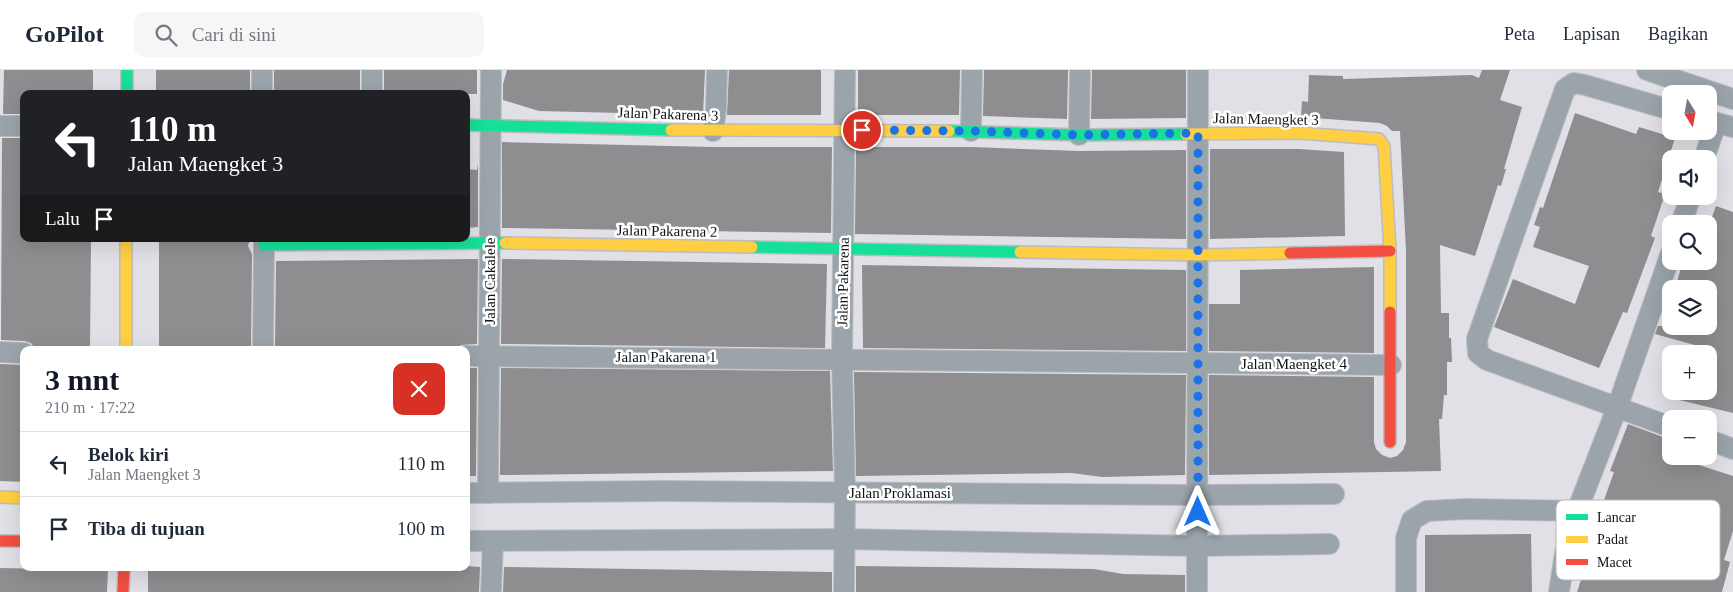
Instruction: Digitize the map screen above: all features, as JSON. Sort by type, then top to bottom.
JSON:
[{"type":"street","points":[[127,70],[127,90]]},
{"type":"street","points":[[262,70],[262,90]]},
{"type":"street","points":[[372,70],[372,90]]},
{"type":"street","name":"Jalan Cakalele","points":[[488,493],[491,70]]},
{"type":"street","points":[[713,131],[716,110],[717,70]]},
{"type":"street","name":"Jalan Pakarena","points":[[844,592],[845,493],[842,359],[845,70]]},
{"type":"street","points":[[971,131],[972,70]]},
{"type":"street","points":[[1079,135],[1080,70]]},
{"type":"street","points":[[1197,592],[1198,70]]},
{"type":"street","points":[[1647,70],[1733,98]]},
{"type":"street","points":[[1662,107],[1586,84],[1574,84],[1565,89],[1477,339],[1478,353],[1487,360],[1662,424]]},
{"type":"street","points":[[1708,150],[1719,124]]},
{"type":"street","name":"Jalan Pakarena 3","points":[[470,125],[713,131],[844,130]]},
{"type":"street","points":[[0,126],[20,126]]},
{"type":"street","name":"Jalan Maengket 3","points":[[844,130],[971,131],[1079,135],[1300,133],[1379,139],[1384,146],[1390,251]]},
{"type":"street","points":[[126,242],[126,346]]},
{"type":"street","points":[[263,346],[264,242]]},
{"type":"street","name":"Jalan Pakarena 2","points":[[264,242],[490,243],[1198,255],[1390,251]]},
{"type":"street","points":[[1390,251],[1390,442]]},
{"type":"street","points":[[1581,500],[1617,408],[1665,270]]},
{"type":"street","points":[[0,352],[20,353]]},
{"type":"street","name":"Jalan Pakarena 1","points":[[470,356],[1198,364]]},
{"type":"street","name":"Jalan Maengket 4","points":[[1198,364],[1391,365]]},
{"type":"street","points":[[1717,443],[1733,448]]},
{"type":"street","name":"Jalan Proklamasi","points":[[470,493],[664,491],[1197,495],[1334,494]]},
{"type":"street","points":[[0,497],[20,498]]},
{"type":"street","points":[[1406,592],[1406,538],[1412,520],[1427,511],[1466,508],[1556,510]]},
{"type":"street","points":[[470,541],[844,539],[1198,546],[1329,544]]},
{"type":"street","points":[[492,592],[493,540]]},
{"type":"street","points":[[0,541],[20,541]]},
{"type":"street","points":[[122,592],[124,571]]},
{"type":"building","points":[[4,70],[93,70],[93,90],[20,90],[20,114],[3,114]]},
{"type":"building","points":[[156,70],[250,70],[250,90],[156,90]]},
{"type":"building","points":[[274,70],[360,70],[360,90],[274,90]]},
{"type":"building","points":[[384,70],[477,70],[477,94],[470,94],[470,90],[384,90]]},
{"type":"building","points":[[507,70],[705,70],[703,115],[539,111],[503,100],[503,84]]},
{"type":"building","points":[[729,70],[821,70],[821,115],[727,115]]},
{"type":"building","points":[[858,70],[960,70],[959,115],[858,115]]},
{"type":"building","points":[[984,70],[1068,70],[1067,119],[983,116]]},
{"type":"building","points":[[1092,70],[1186,70],[1186,118],[1091,119]]},
{"type":"building","points":[[1482,70],[1510,70],[1500,100],[1522,107],[1501,186],[1498,185],[1475,256],[1440,245],[1441,313],[1449,313],[1449,338],[1451,338],[1452,362],[1447,362],[1447,395],[1444,395],[1442,419],[1439,419],[1441,471],[1209,475],[1209,375],[1374,377],[1374,442],[1376,449],[1382,455],[1390,458],[1397,456],[1403,450],[1406,442],[1406,251],[1400,131],[1392,131],[1380,123],[1301,117],[1302,101],[1308,102],[1309,75],[1343,76],[1343,79],[1472,75],[1479,78]]},
{"type":"building","points":[[1575,113],[1636,134],[1639,127],[1662,134],[1662,140],[1674,140],[1671,150],[1662,150],[1662,179],[1658,192],[1662,193],[1662,203],[1651,236],[1655,238],[1627,313],[1623,312],[1599,368],[1494,327],[1513,279],[1575,304],[1589,266],[1533,247],[1540,227],[1534,225],[1540,207],[1543,208]]},
{"type":"building","points":[[2,138],[20,138],[20,242],[91,242],[90,346],[33,346],[25,341],[1,340]]},
{"type":"building","points":[[502,142],[713,147],[832,147],[831,233],[502,228]]},
{"type":"building","points":[[856,147],[971,147],[1079,151],[1186,150],[1186,239],[855,234]]},
{"type":"building","points":[[1210,149],[1299,149],[1344,152],[1345,236],[1210,239]]},
{"type":"building","points":[[478,164],[478,227],[470,228],[470,169],[477,170]]},
{"type":"building","points":[[1716,206],[1733,212],[1733,413],[1679,400],[1717,400],[1717,345],[1695,345],[1655,334],[1658,326],[1662,326],[1662,335],[1717,335],[1717,280],[1678,280],[1680,270],[1717,270],[1717,215],[1713,215]]},
{"type":"building","points":[[159,242],[249,242],[248,246],[252,254],[251,346],[159,346]]},
{"type":"building","points":[[478,259],[477,344],[460,346],[275,346],[276,261]]},
{"type":"building","points":[[502,259],[827,264],[825,348],[501,344]]},
{"type":"building","points":[[862,265],[1186,270],[1186,351],[863,348]]},
{"type":"building","points":[[1374,267],[1374,353],[1209,351],[1209,304],[1240,304],[1240,270]]},
{"type":"building","points":[[0,364],[20,365],[20,482],[0,481]]},
{"type":"building","points":[[470,368],[477,368],[476,476],[470,476]]},
{"type":"building","points":[[501,368],[830,371],[833,471],[500,475]]},
{"type":"building","points":[[854,372],[1186,375],[1185,475],[1102,477],[1072,473],[856,476]]},
{"type":"building","points":[[1628,424],[1662,437],[1662,465],[1699,465],[1733,476],[1733,531],[1724,560],[1730,562],[1722,592],[1577,592],[1581,580],[1720,580],[1720,500],[1604,500],[1614,472],[1610,471]]},
{"type":"building","points":[[1531,534],[1532,592],[1425,592],[1425,535]]},
{"type":"building","points":[[470,566],[480,567],[479,592],[148,592],[148,571],[470,571]]},
{"type":"building","points":[[856,566],[1094,569],[1123,574],[1185,575],[1185,592],[856,592]]},
{"type":"building","points":[[504,567],[832,572],[832,592],[503,592]]},
{"type":"building","points":[[0,568],[20,568],[20,571],[108,571],[107,592],[0,592]]},
{"type":"traffic: fast","points":[[127,70],[127,90]]},
{"type":"traffic: fast","points":[[470,125],[671,130]]},
{"type":"traffic: fast","points":[[949,131],[1079,135],[1186,134]]},
{"type":"traffic: fast","points":[[264,245],[505,243]]},
{"type":"traffic: fast","points":[[752,247],[1020,252]]},
{"type":"traffic: slow","points":[[671,130],[949,131]]},
{"type":"traffic: slow","points":[[1186,134],[1300,133],[1379,139],[1384,146],[1390,251],[1390,312]]},
{"type":"traffic: slow","points":[[126,242],[126,346]]},
{"type":"traffic: slow","points":[[505,243],[752,247]]},
{"type":"traffic: slow","points":[[1020,252],[1198,255],[1290,253]]},
{"type":"traffic: slow","points":[[0,497],[20,498]]},
{"type":"traffic: jam","points":[[1290,253],[1390,251]]},
{"type":"traffic: jam","points":[[1390,312],[1390,442]]},
{"type":"traffic: jam","points":[[0,541],[20,541]]},
{"type":"traffic: jam","points":[[123,592],[124,571]]},
{"type":"route","points":[[862,130],[971,131],[1079,135],[1198,133],[1198,512]]}]
